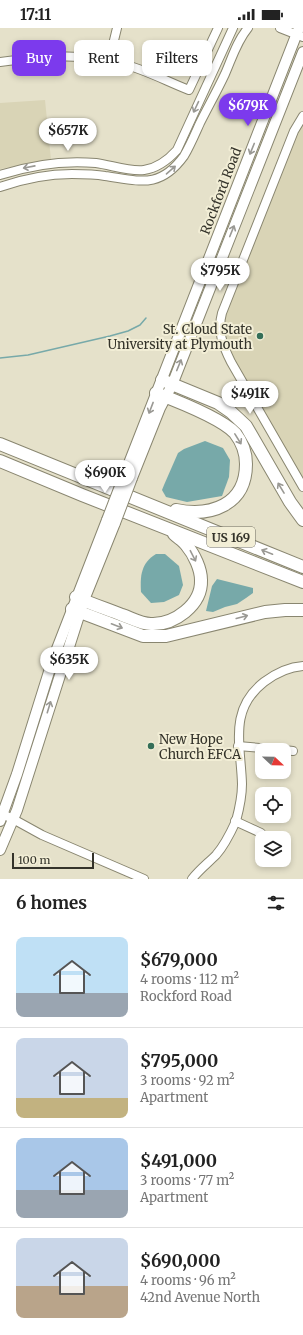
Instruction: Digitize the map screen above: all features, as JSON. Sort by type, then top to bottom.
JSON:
[{"type":"highway","points":[[167,382],[218,403],[231,412],[246,426],[290,502],[303,520]]},
{"type":"highway","points":[[159,507],[195,512],[207,512],[234,498],[244,481],[246,469],[246,461],[241,442],[229,428],[222,422],[161,395]]},
{"type":"highway","name":"US 169","points":[[0,444],[159,507],[303,567]]},
{"type":"highway","name":"US 169","points":[[0,461],[303,582]]},
{"type":"highway","points":[[80,599],[150,624],[161,624],[171,621],[181,615],[196,598],[201,580],[197,564],[191,551],[187,545],[167,528]]},
{"type":"highway","points":[[76,611],[143,636],[166,636],[180,634],[265,612],[303,610]]},
{"type":"main road","name":"Rockford Road","points":[[167,382],[300,33]]},
{"type":"main road","name":"Rockford Road","points":[[76,611],[161,395],[303,52]]},
{"type":"main road","points":[[1,816],[53,659],[76,611]]},
{"type":"main road","points":[[0,850],[14,819],[76,611]]},
{"type":"street","points":[[114,40],[117,28]]},
{"type":"street","points":[[134,67],[189,90],[218,28]]},
{"type":"street","points":[[2,173],[38,165],[67,162],[97,163],[137,171],[158,166],[168,160],[177,150],[233,28]]},
{"type":"street","points":[[0,187],[30,178],[64,174],[104,176],[135,182],[158,178],[166,174],[174,168],[184,154],[224,76],[239,40],[248,28]]},
{"type":"street","points":[[280,28],[300,33]]},
{"type":"street","points":[[0,62],[59,56],[74,57]]},
{"type":"street","points":[[303,116],[293,132],[222,313],[220,335],[231,362],[303,487]]},
{"type":"street","points":[[192,879],[223,845],[235,821],[240,803],[242,786],[238,746],[239,726],[244,708],[258,687],[278,673],[290,668],[303,666]]},
{"type":"street","points":[[238,746],[255,748]]},
{"type":"street","points":[[1,816],[14,819],[42,835],[144,879]]},
{"type":"street","points":[[235,821],[257,831]]},
{"type":"shaded area","points":[[45,100],[51,160],[0,169],[0,103]]},
{"type":"shaded area","points":[[303,123],[303,480],[227,346],[224,334],[224,324],[226,313],[295,137]]},
{"type":"water","points":[[205,441],[223,448],[230,460],[229,477],[222,496],[187,502],[166,497],[162,490],[178,453],[184,449]]},
{"type":"water","points":[[156,554],[165,554],[179,566],[183,585],[179,595],[164,602],[151,603],[141,592],[141,575],[147,561]]},
{"type":"water","points":[[217,579],[253,588],[253,593],[237,604],[213,612],[206,611],[212,586]]},
{"type":"waterway","points":[[0,358],[28,355],[110,336],[128,331],[140,325],[146,318]]},
{"type":"place","name":"St. Cloud State University at Plymouth","points":[[260,336]]},
{"type":"place","name":"New Hope Church EFCA","points":[[151,746]]}]
